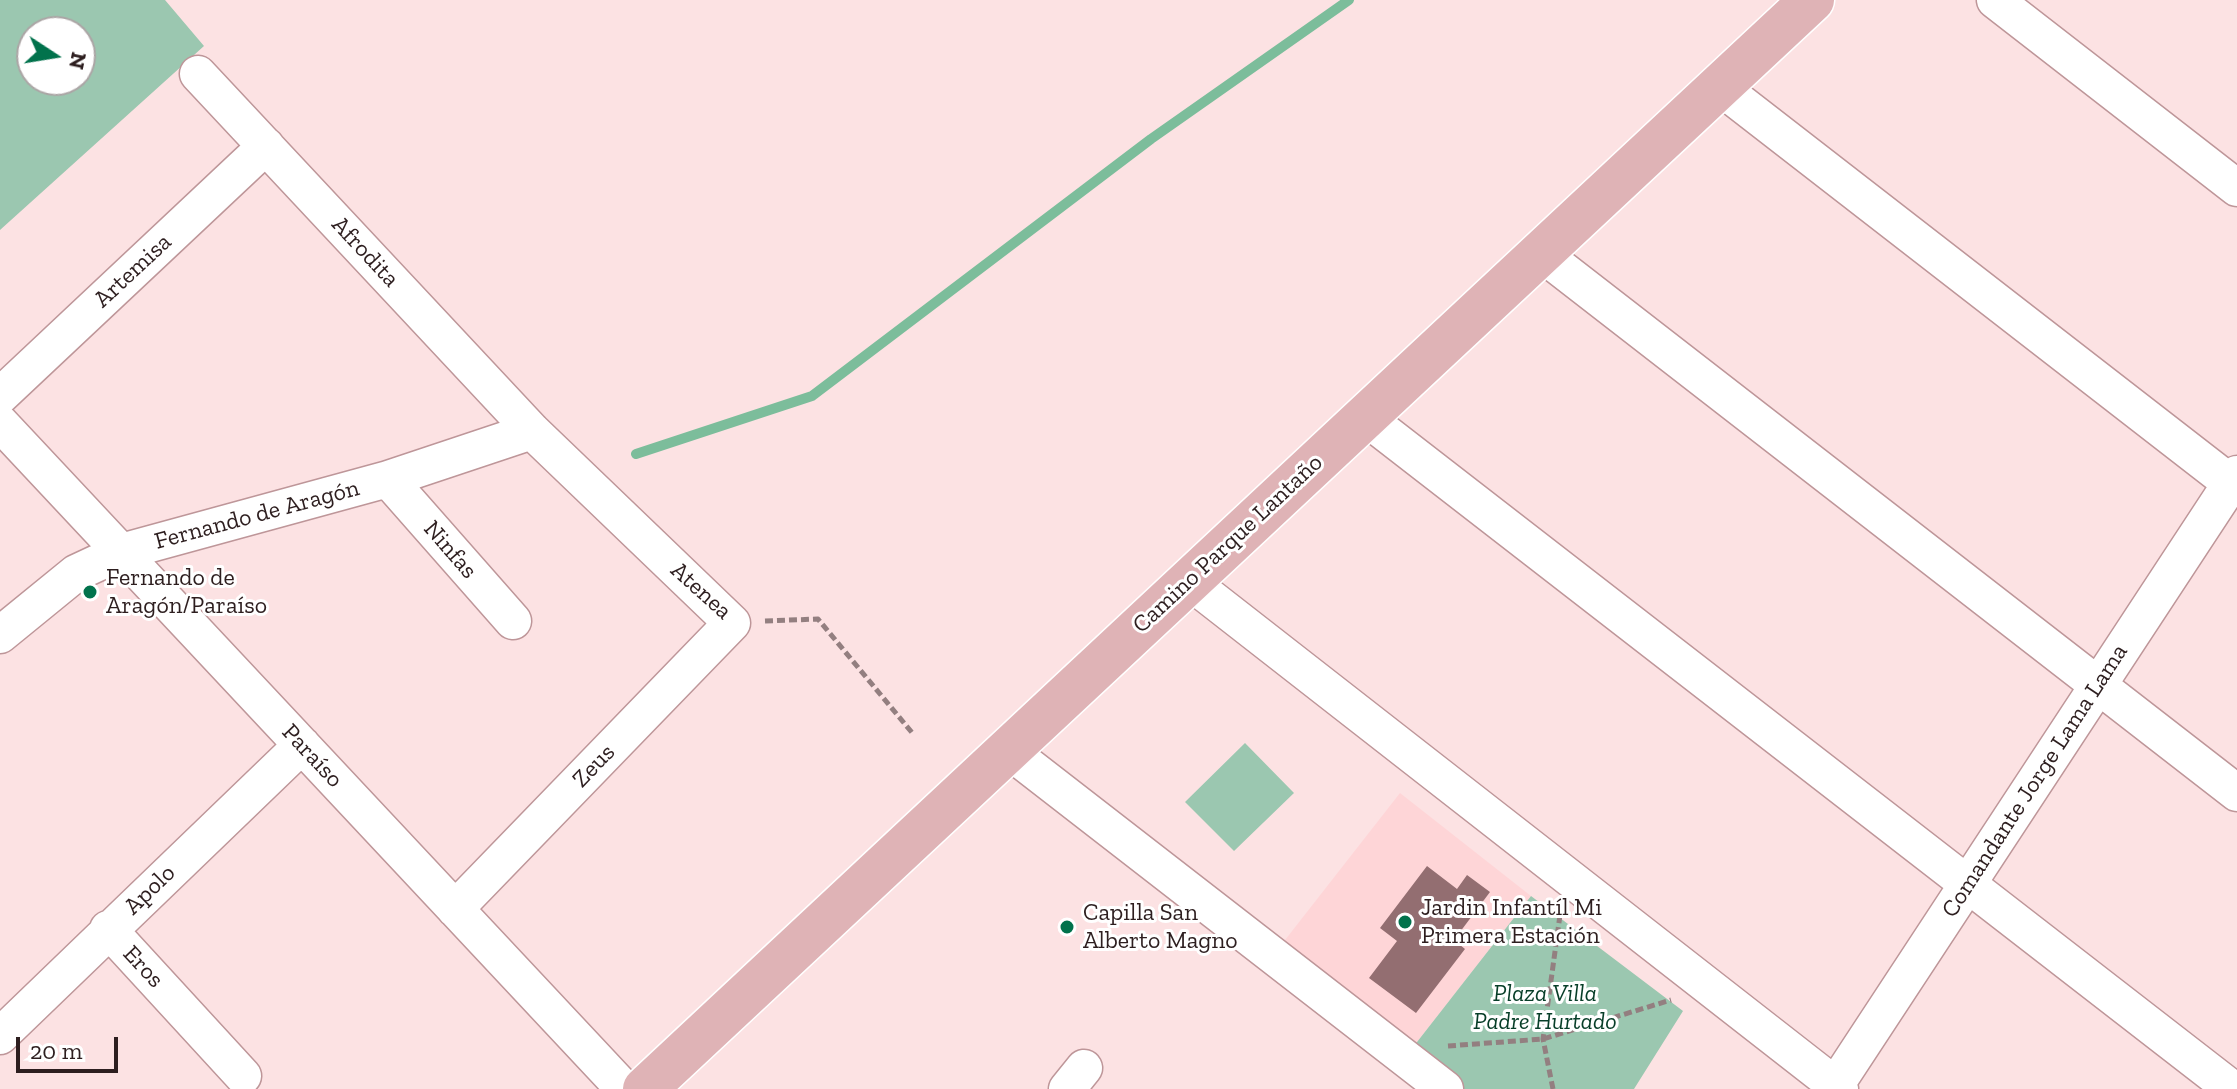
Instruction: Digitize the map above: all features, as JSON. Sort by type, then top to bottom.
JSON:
[{"type":"main road","name":"Camino Parque Lantaño","points":[[645,1089],[1812,0]]},
{"type":"street","points":[[1995,0],[2237,188]]},
{"type":"street","name":"Afrodita","points":[[198,74],[532,431]]},
{"type":"street","points":[[1720,87],[2235,482]]},
{"type":"street","name":"Artemisa","points":[[0,396],[266,146]]},
{"type":"street","points":[[1541,253],[2237,793]]},
{"type":"street","points":[[1365,417],[2232,1089]]},
{"type":"street","name":"Paraíso","points":[[0,423],[624,1089]]},
{"type":"street","name":"Fernando de Aragón","points":[[0,635],[76,573],[121,552],[388,479],[532,431]]},
{"type":"street","name":"Atenea","points":[[532,431],[732,623]]},
{"type":"street","name":"Ninfas","points":[[388,479],[513,621]]},
{"type":"street","name":"Comandante Jorge Lama Lama","points":[[1836,1088],[2098,685],[2235,482]]},
{"type":"street","points":[[1189,581],[1836,1088]]},
{"type":"street","name":"Zeus","points":[[455,909],[732,623]]},
{"type":"street","name":"Apolo","points":[[0,1036],[302,745]]},
{"type":"street","points":[[1008,750],[1445,1089]]},
{"type":"street","name":"Eros","points":[[108,929],[243,1076]]},
{"type":"path","name":"Atenea","points":[[732,623],[818,619],[914,735]]},
{"type":"path","points":[[1553,1089],[1543,1039],[1566,875]]},
{"type":"path","points":[[1394,1049],[1543,1039],[1711,988]]},
{"type":"shaded area","name":"Jardin Infantíl Mi Primera Estación","points":[[1400,793],[1531,896],[1410,1051],[1278,949]]},
{"type":"green space","points":[[0,0],[165,0],[204,46],[0,230]]},
{"type":"green space","points":[[1245,743],[1294,793],[1234,851],[1185,802]]},
{"type":"green space","name":"Plaza Villa Padre Hurtado","points":[[1531,896],[1683,1011],[1634,1089],[1459,1089],[1410,1051]]},
{"type":"building","points":[[1427,866],[1457,889],[1467,875],[1490,892],[1454,940],[1465,949],[1416,1013],[1369,978],[1397,941],[1380,928]]},
{"type":"waterway","points":[[636,454],[812,396],[1151,139],[1349,0]]},
{"type":"place","name":"Fernando de Aragón/Paraíso","points":[[90,592]]},
{"type":"place","name":"Jardin Infantíl Mi Primera Estación","points":[[1405,922]]},
{"type":"place","name":"Capilla San Alberto Magno","points":[[1067,927]]}]
